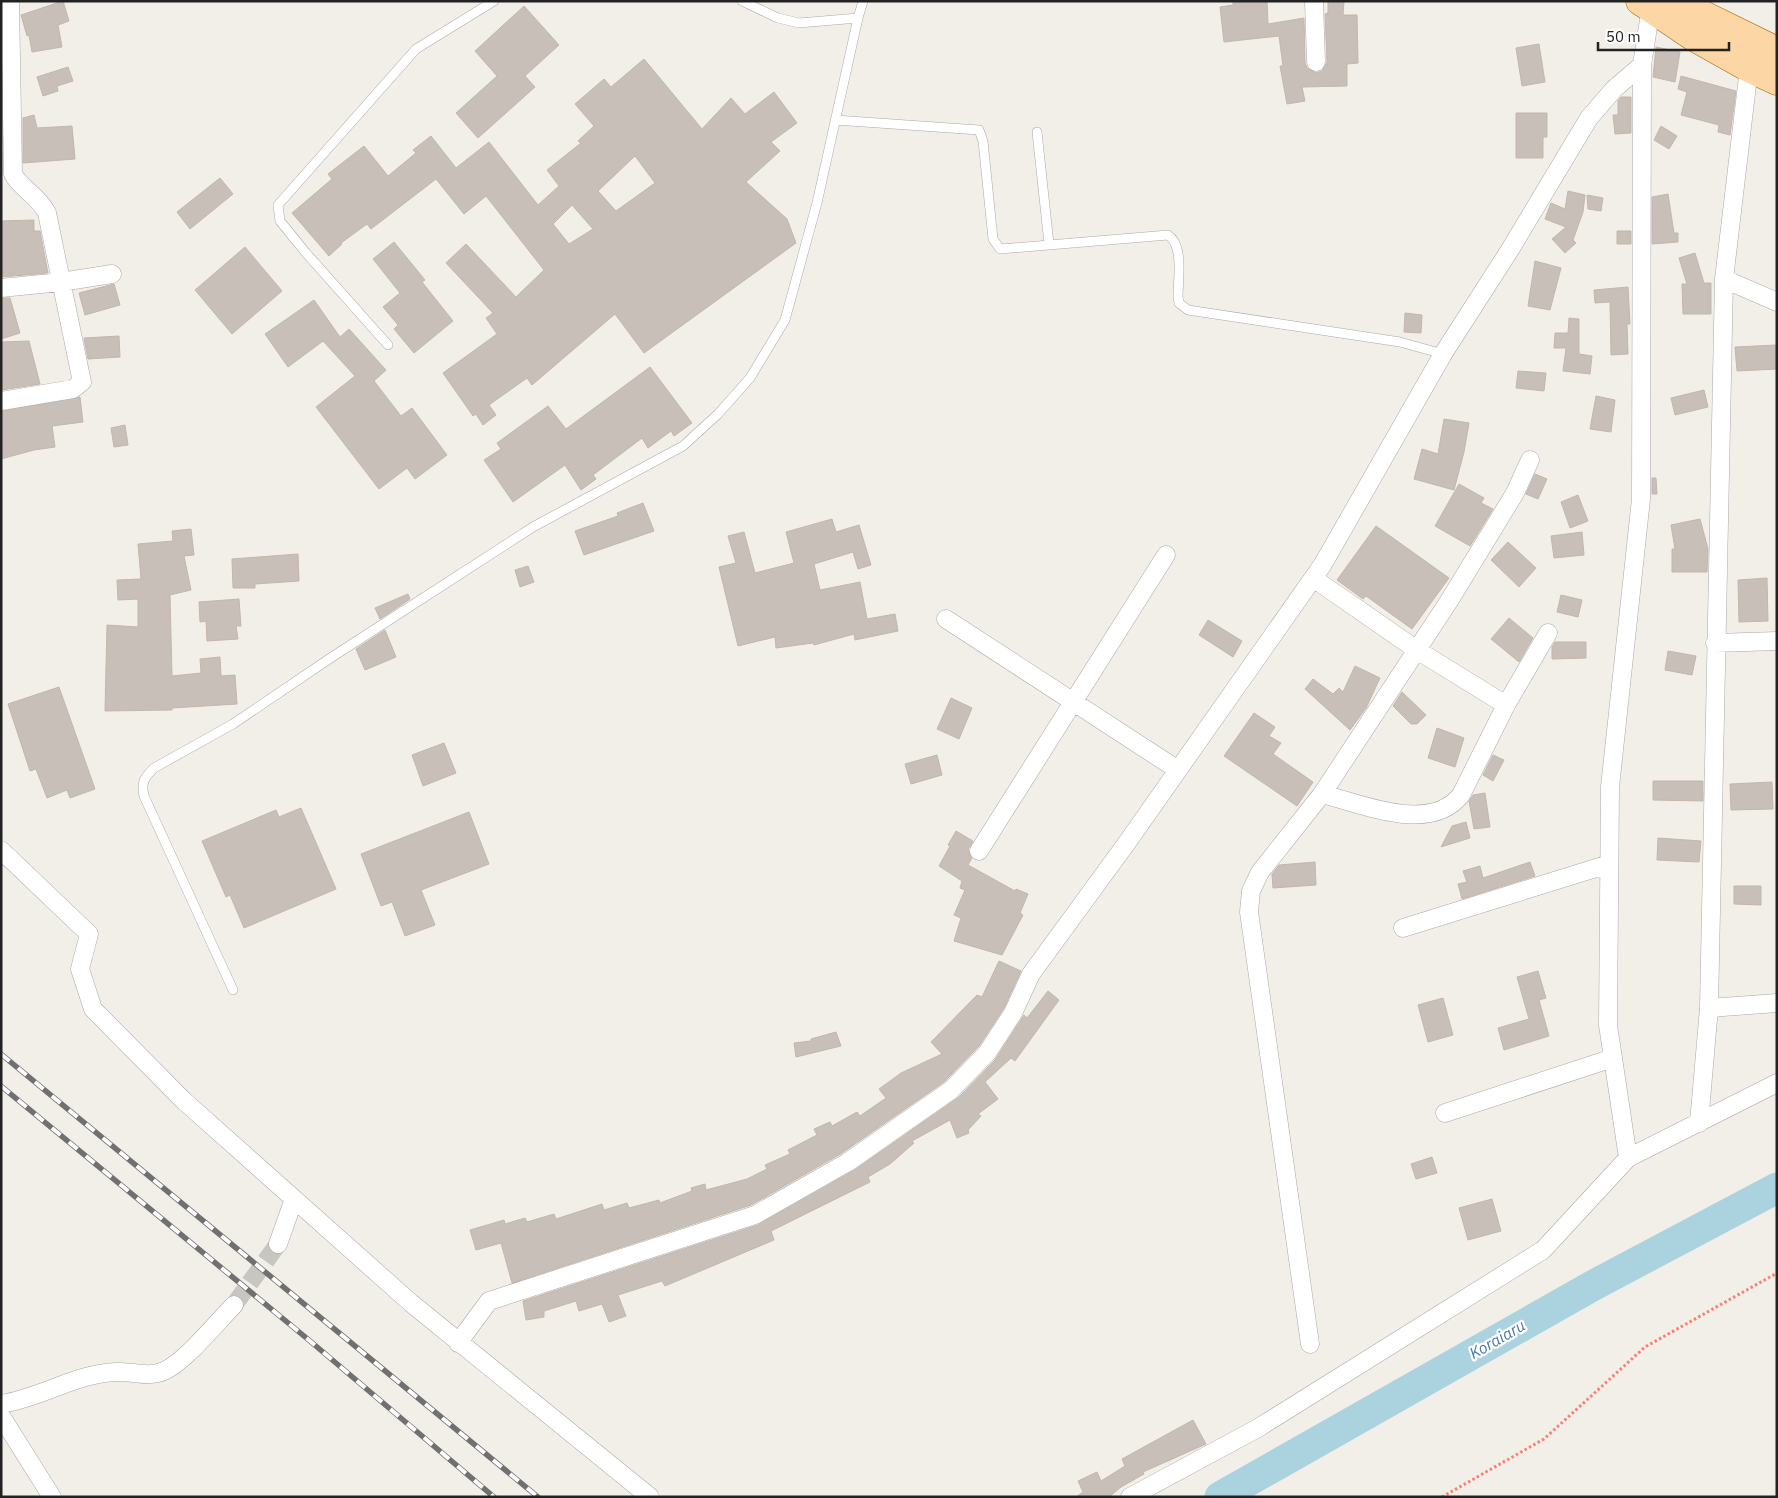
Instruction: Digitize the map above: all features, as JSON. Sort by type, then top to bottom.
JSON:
[{"type":"main road","points":[[1654,3],[1777,51]]},
{"type":"main road","points":[[1654,3],[1692,36],[1749,68],[1777,80]]},
{"type":"street","points":[[2,397],[73,389],[82,382],[47,213],[42,203],[20,183],[14,174],[7,54],[10,1]]},
{"type":"street","points":[[1314,1],[1316,62]]},
{"type":"street","points":[[1628,1158],[1608,1025],[1610,787],[1641,499],[1642,65],[1654,3]]},
{"type":"street","points":[[458,1343],[489,1301],[755,1215],[848,1162],[951,1090],[988,1053],[1013,1013],[1031,974],[1313,578],[1443,354],[1511,248],[1589,118],[1614,88],[1642,65]]},
{"type":"street","points":[[1699,1123],[1709,1008],[1724,278],[1749,68]]},
{"type":"street","points":[[1,288],[61,282],[112,274]]},
{"type":"street","points":[[1724,278],[1777,302]]},
{"type":"street","points":[[1310,1344],[1249,912],[1251,891],[1260,872],[1322,794],[1417,650],[1515,493],[1530,460]]},
{"type":"street","points":[[979,851],[1166,555]]},
{"type":"street","points":[[1313,578],[1417,650],[1506,705]]},
{"type":"street","points":[[946,619],[1178,770]]},
{"type":"street","points":[[1322,794],[1408,815],[1443,811],[1453,805],[1461,795],[1506,705],[1548,633]]},
{"type":"street","points":[[1716,643],[1777,641]]},
{"type":"street","points":[[1,850],[88,934],[80,969],[92,1009],[183,1100],[458,1343],[650,1497]]},
{"type":"street","points":[[1402,928],[1610,864]]},
{"type":"street","points":[[1709,1008],[1777,1002]]},
{"type":"street","points":[[1445,1113],[1613,1058]]},
{"type":"street","points":[[1130,1497],[1258,1428],[1543,1250],[1628,1158],[1777,1084]]},
{"type":"street","points":[[278,1244],[294,1200]]},
{"type":"street","points":[[1,1404],[88,1375],[117,1372],[153,1374],[166,1370],[181,1359],[234,1305]]},
{"type":"street","points":[[1,1416],[52,1497]]},
{"type":"lane","points":[[388,345],[280,221],[278,204],[416,50],[494,1]]},
{"type":"lane","points":[[742,1],[778,18],[799,22],[858,18]]},
{"type":"lane","points":[[233,990],[144,796],[142,784],[144,777],[154,768],[233,724],[533,527],[683,446],[718,414],[750,378],[785,320],[817,203],[863,1]]},
{"type":"lane","points":[[835,120],[979,130],[983,141],[995,244],[1000,249],[1006,250],[1049,244],[1168,234],[1173,238],[1178,250],[1178,297],[1180,303],[1188,310],[1400,342],[1443,354]]},
{"type":"lane","points":[[1038,132],[1049,244]]},
{"type":"path","points":[[1442,1497],[1544,1439],[1644,1346],[1777,1273]]},
{"type":"building","points":[[63,1],[69,21],[58,25],[62,47],[32,52],[29,35],[27,36],[21,15]]},
{"type":"building","points":[[1233,1],[1267,1],[1268,24],[1304,18],[1305,63],[1307,68],[1316,73],[1322,71],[1327,62],[1325,14],[1328,13],[1328,1],[1344,1],[1343,15],[1357,15],[1358,63],[1347,64],[1347,86],[1302,87],[1305,101],[1287,104],[1280,66],[1283,66],[1279,36],[1224,42],[1220,7],[1233,5]]},
{"type":"building","points":[[524,6],[559,45],[525,76],[535,87],[478,138],[456,113],[497,76],[475,51]]},
{"type":"building","points":[[1539,44],[1545,82],[1522,86],[1516,48]]},
{"type":"building","points":[[1656,47],[1680,52],[1675,82],[1653,77]]},
{"type":"building","points":[[644,59],[702,129],[731,98],[745,114],[774,92],[797,123],[771,142],[780,151],[746,182],[787,219],[796,243],[644,353],[615,314],[532,385],[527,378],[489,405],[496,415],[483,425],[476,414],[473,416],[443,373],[497,334],[486,318],[493,313],[446,263],[466,244],[516,297],[544,270],[486,196],[464,214],[436,179],[371,229],[367,224],[341,243],[329,256],[292,213],[332,179],[328,174],[364,146],[388,176],[416,153],[413,150],[431,136],[456,168],[489,142],[538,205],[559,186],[547,170],[581,143],[578,141],[594,126],[575,104],[604,79],[611,87]],"holes":[[[635,156],[655,183],[616,211],[598,191]],[[572,205],[593,229],[569,244],[553,224]]]},
{"type":"building","points":[[68,67],[73,81],[57,86],[58,91],[43,96],[37,77]]},
{"type":"building","points":[[1681,76],[1736,91],[1730,135],[1718,132],[1719,125],[1681,115],[1687,92],[1678,89]]},
{"type":"building","points":[[1621,97],[1631,97],[1631,133],[1615,134],[1613,115],[1618,115],[1618,101]]},
{"type":"building","points":[[1516,113],[1547,113],[1547,137],[1543,137],[1543,158],[1516,158]]},
{"type":"building","points":[[34,115],[37,128],[72,126],[75,159],[23,163],[23,118]]},
{"type":"building","points":[[1661,126],[1677,136],[1669,149],[1654,140]]},
{"type":"building","points":[[220,178],[233,194],[190,229],[177,212]]},
{"type":"building","points":[[1568,191],[1585,195],[1583,212],[1573,240],[1576,243],[1565,253],[1552,239],[1566,227],[1545,219],[1551,203],[1565,209]]},
{"type":"building","points":[[1668,194],[1674,233],[1678,233],[1678,242],[1652,244],[1652,197]]},
{"type":"building","points":[[1587,195],[1603,198],[1601,211],[1588,209]]},
{"type":"building","points":[[34,220],[34,231],[40,231],[48,273],[1,277],[1,221]]},
{"type":"building","points":[[1617,231],[1631,231],[1631,244],[1617,244]]},
{"type":"building","points":[[394,242],[425,280],[422,282],[453,321],[414,353],[394,329],[398,325],[383,307],[400,293],[373,259]]},
{"type":"building","points":[[245,247],[282,291],[232,334],[195,290]]},
{"type":"building","points":[[1695,253],[1704,283],[1711,283],[1711,314],[1683,314],[1682,284],[1687,284],[1679,258]]},
{"type":"building","points":[[1535,261],[1561,268],[1550,310],[1528,306]]},
{"type":"building","points":[[114,284],[120,305],[85,315],[79,293]]},
{"type":"building","points":[[1628,287],[1630,324],[1627,324],[1628,354],[1611,355],[1610,302],[1595,303],[1594,290]]},
{"type":"building","points":[[1,298],[10,298],[20,333],[1,339]]},
{"type":"building","points":[[314,300],[340,337],[349,329],[386,370],[374,381],[401,416],[412,408],[447,455],[415,479],[407,468],[379,489],[316,407],[355,376],[323,341],[288,367],[265,334]]},
{"type":"building","points":[[1405,313],[1422,315],[1421,333],[1404,332]]},
{"type":"building","points":[[1569,318],[1579,319],[1579,354],[1592,356],[1590,374],[1563,371],[1566,348],[1554,348],[1555,333],[1568,333]]},
{"type":"building","points":[[119,336],[120,357],[88,359],[84,338]]},
{"type":"building","points":[[29,341],[40,384],[1,390],[1,342]]},
{"type":"building","points":[[1777,345],[1777,369],[1737,371],[1735,347]]},
{"type":"building","points":[[650,367],[692,423],[674,436],[671,431],[648,448],[642,438],[593,475],[596,479],[581,490],[565,465],[513,502],[484,460],[501,449],[497,443],[548,406],[566,429]]},
{"type":"building","points":[[1518,371],[1546,373],[1544,391],[1516,388]]},
{"type":"building","points":[[1704,390],[1708,407],[1675,415],[1671,398]]},
{"type":"building","points":[[1596,396],[1615,400],[1611,432],[1590,429]]},
{"type":"building","points":[[80,397],[83,422],[52,426],[55,447],[34,450],[1,459],[1,411]]},
{"type":"building","points":[[1444,419],[1469,423],[1454,490],[1414,479],[1422,449],[1438,454]]},
{"type":"building","points":[[125,425],[128,445],[114,447],[111,428]]},
{"type":"building","points":[[1535,474],[1547,479],[1538,499],[1526,494]]},
{"type":"building","points":[[1652,478],[1656,478],[1657,494],[1652,494]]},
{"type":"building","points":[[1459,484],[1484,498],[1481,503],[1493,509],[1470,546],[1435,526]]},
{"type":"building","points":[[1578,495],[1588,521],[1570,528],[1561,502]]},
{"type":"building","points":[[643,503],[654,531],[584,555],[575,531],[618,516],[617,513]]},
{"type":"building","points":[[832,519],[836,532],[859,525],[871,565],[858,569],[853,552],[814,564],[820,590],[860,582],[867,619],[895,614],[898,631],[855,640],[854,634],[814,645],[813,643],[776,648],[775,637],[738,646],[719,567],[736,563],[728,536],[744,532],[755,573],[794,563],[786,532]]},
{"type":"building","points":[[1700,519],[1708,549],[1707,572],[1672,572],[1672,549],[1675,549],[1671,525]]},
{"type":"building","points":[[1376,526],[1449,578],[1412,629],[1366,596],[1363,599],[1337,580]]},
{"type":"building","points":[[191,529],[194,555],[184,556],[191,590],[170,595],[172,676],[201,673],[200,659],[220,657],[221,676],[235,675],[237,704],[172,708],[172,710],[105,711],[107,625],[138,627],[138,599],[118,600],[117,580],[141,579],[138,544],[173,541],[172,531]]},
{"type":"building","points":[[1582,532],[1584,555],[1554,558],[1551,536]]},
{"type":"building","points":[[1508,542],[1536,568],[1519,587],[1491,560]]},
{"type":"building","points":[[298,554],[299,581],[255,584],[255,588],[233,588],[232,559]]},
{"type":"building","points":[[528,566],[534,582],[520,587],[515,570]]},
{"type":"building","points":[[1767,578],[1768,621],[1739,622],[1738,580]]},
{"type":"building","points":[[408,594],[410,599],[380,619],[375,608]]},
{"type":"building","points":[[1561,595],[1582,600],[1578,617],[1557,612]]},
{"type":"building","points":[[239,599],[241,626],[236,626],[238,639],[207,641],[206,621],[200,622],[199,602]]},
{"type":"building","points":[[1509,618],[1533,638],[1519,662],[1491,639]]},
{"type":"building","points":[[1208,620],[1242,641],[1233,657],[1199,635]]},
{"type":"building","points":[[385,630],[396,657],[365,670],[356,649]]},
{"type":"building","points":[[1555,642],[1586,642],[1586,658],[1552,659],[1552,647]]},
{"type":"building","points":[[1668,651],[1696,656],[1692,675],[1665,670]]},
{"type":"building","points":[[1355,666],[1380,678],[1366,708],[1350,730],[1305,689],[1313,679],[1333,694],[1339,688],[1343,692]]},
{"type":"building","points":[[59,687],[95,789],[70,798],[67,790],[47,798],[36,769],[30,771],[8,704]]},
{"type":"building","points":[[1402,692],[1426,715],[1417,724],[1411,724],[1393,706]]},
{"type":"building","points":[[951,698],[972,708],[959,739],[937,729]]},
{"type":"building","points":[[1254,713],[1275,727],[1269,736],[1281,743],[1273,754],[1313,782],[1297,806],[1224,756]]},
{"type":"building","points":[[1437,728],[1464,738],[1455,767],[1428,758]]},
{"type":"building","points":[[444,743],[456,773],[423,786],[412,755]]},
{"type":"building","points":[[937,755],[942,775],[911,784],[905,764]]},
{"type":"building","points":[[1493,755],[1504,760],[1493,781],[1483,775]]},
{"type":"building","points":[[1653,781],[1703,781],[1703,801],[1653,800]]},
{"type":"building","points":[[1772,782],[1773,809],[1731,810],[1730,784]]},
{"type":"building","points":[[1485,793],[1490,827],[1474,829],[1469,801],[1473,795]]},
{"type":"building","points":[[301,808],[336,889],[244,928],[230,895],[226,897],[202,841],[276,810],[279,817]]},
{"type":"building","points":[[469,812],[489,864],[421,890],[435,925],[405,936],[392,902],[381,906],[361,854]]},
{"type":"building","points":[[1466,822],[1470,838],[1441,847],[1452,826]]},
{"type":"building","points":[[956,831],[973,841],[968,850],[972,858],[968,865],[1015,891],[1016,889],[1028,894],[1020,913],[1023,915],[1002,955],[954,941],[961,918],[954,915],[965,890],[960,888],[962,881],[939,866]]},
{"type":"building","points":[[1658,838],[1701,841],[1699,862],[1657,860]]},
{"type":"building","points":[[1315,862],[1316,885],[1273,888],[1272,874],[1279,865]]},
{"type":"building","points":[[1530,862],[1535,876],[1462,899],[1458,884],[1467,882],[1463,871],[1480,866],[1483,878]]},
{"type":"building","points":[[1734,886],[1761,886],[1761,905],[1734,904]]},
{"type":"building","points":[[999,961],[1021,971],[1004,1008],[979,1046],[944,1082],[842,1153],[751,1205],[512,1283],[501,1243],[476,1250],[470,1230],[504,1220],[505,1224],[525,1218],[527,1222],[554,1214],[556,1219],[602,1204],[604,1210],[627,1203],[629,1208],[659,1200],[660,1203],[692,1191],[691,1188],[705,1184],[706,1190],[747,1179],[767,1169],[765,1165],[790,1154],[788,1150],[817,1135],[814,1129],[830,1122],[832,1126],[857,1112],[860,1116],[886,1098],[879,1089],[901,1073],[942,1054],[931,1042],[977,995],[982,997]]},
{"type":"building","points":[[1538,971],[1546,998],[1539,1000],[1549,1036],[1504,1050],[1498,1028],[1529,1019],[1517,977]]},
{"type":"building","points":[[1048,991],[1059,1000],[1015,1061],[1011,1058],[985,1082],[998,1099],[978,1114],[981,1116],[968,1130],[969,1133],[957,1138],[950,1120],[912,1141],[914,1143],[890,1164],[868,1177],[870,1182],[771,1231],[774,1240],[665,1286],[662,1281],[618,1295],[626,1316],[609,1322],[602,1304],[579,1311],[576,1301],[544,1311],[544,1317],[526,1320],[523,1301],[758,1225],[853,1171],[959,1097],[995,1060],[1024,1015],[1027,1018]]},
{"type":"building","points":[[1443,998],[1453,1035],[1428,1042],[1418,1005]]},
{"type":"building","points":[[836,1032],[841,1046],[796,1057],[794,1043],[811,1041],[811,1039]]},
{"type":"building","points":[[1432,1157],[1437,1173],[1416,1179],[1411,1164]]},
{"type":"building","points":[[1492,1199],[1501,1231],[1468,1240],[1459,1208]]},
{"type":"building","points":[[1193,1420],[1206,1444],[1143,1472],[1144,1474],[1121,1487],[1109,1497],[1076,1497],[1083,1492],[1078,1481],[1097,1472],[1101,1481],[1125,1466],[1122,1459]]},
{"type":"waterway","name":"Koraiaru","points":[[1220,1497],[1594,1285],[1777,1188]]},
{"type":"tunnel","points":[[234,1305],[278,1244]]},
{"type":"railway","points":[[1,1054],[538,1497]]},
{"type":"railway","points":[[1,1086],[310,1341],[494,1497]]}]
